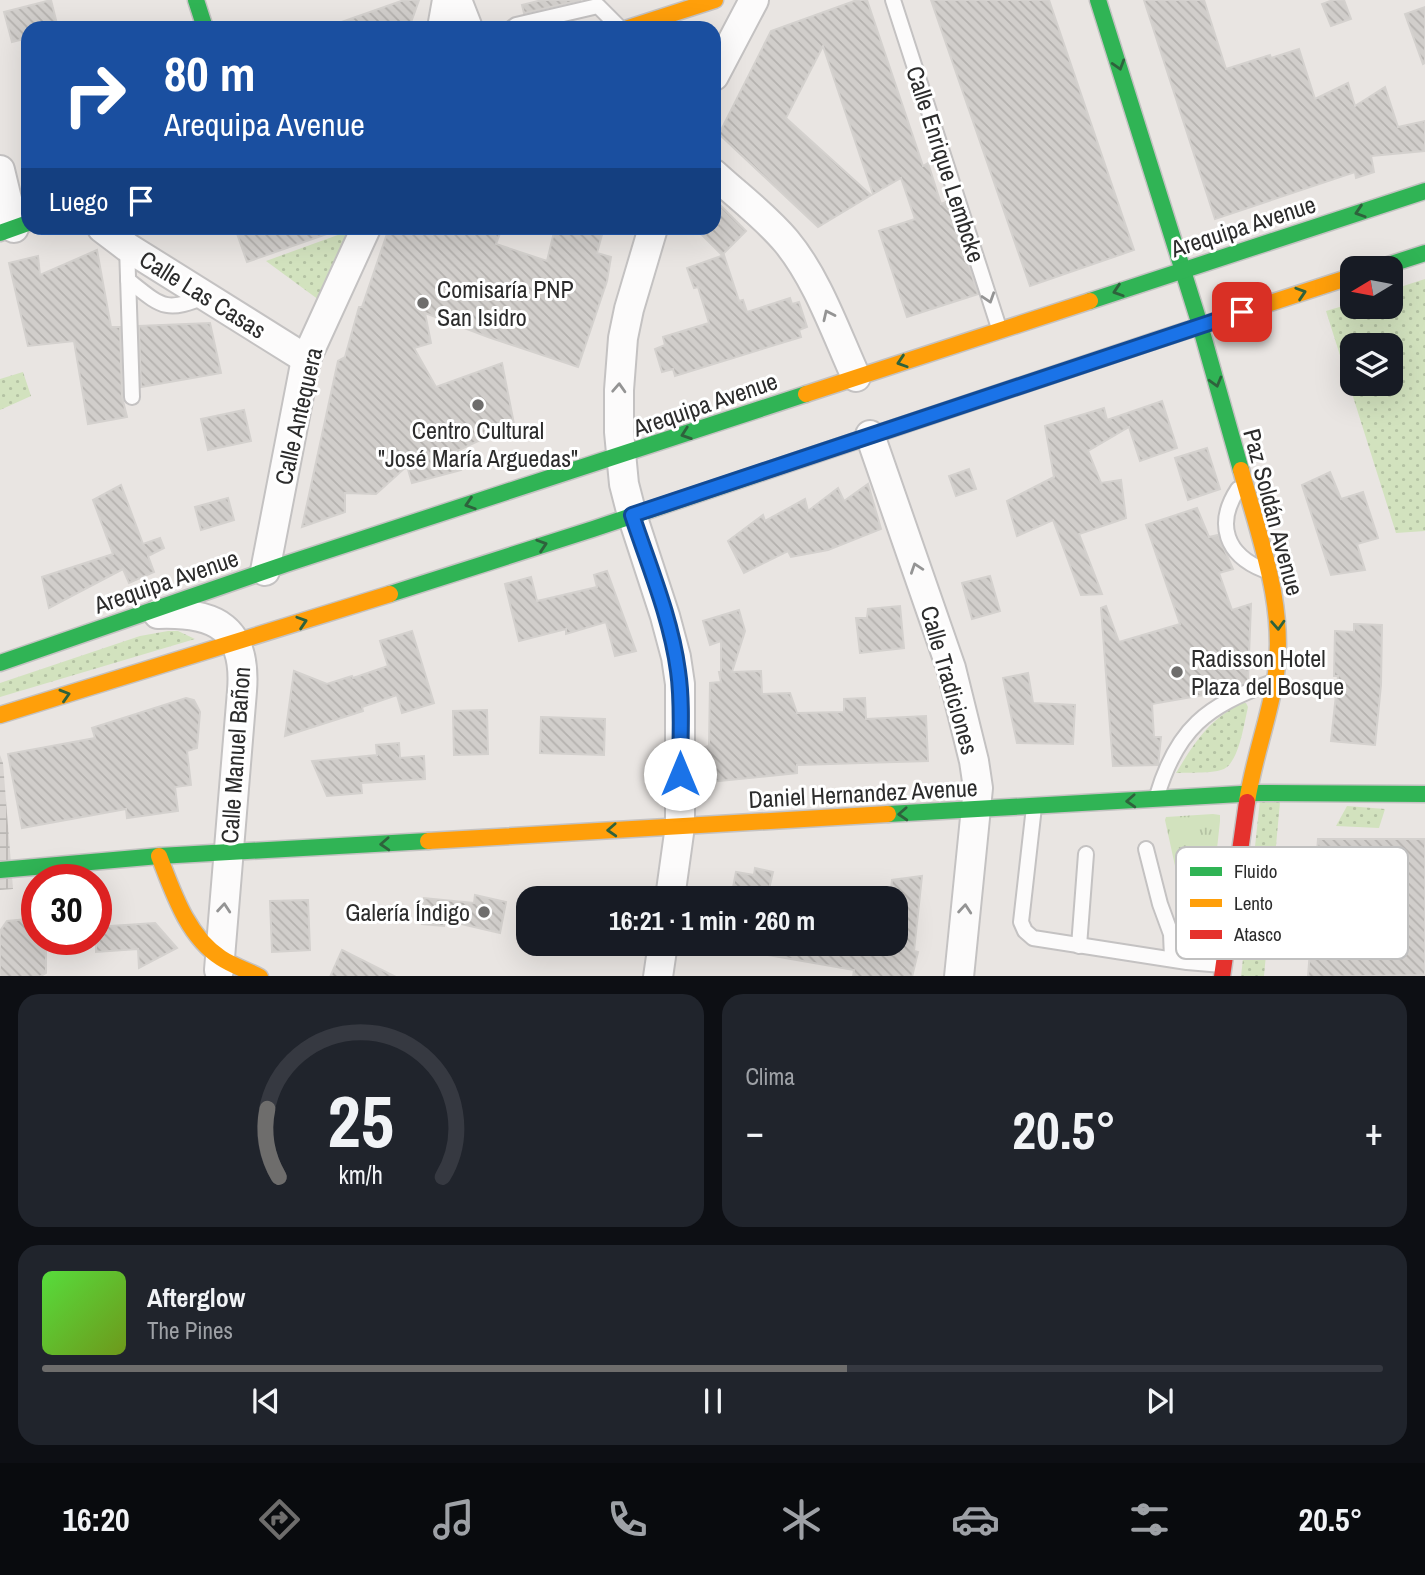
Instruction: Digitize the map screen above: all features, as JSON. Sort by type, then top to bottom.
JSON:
[{"type":"main road","points":[[196,0],[203,21]]},
{"type":"main road","points":[[650,21],[715,0]]},
{"type":"main road","name":"Paz Soldán Avenue","points":[[1098,0],[1183,269],[1275,592],[1279,633],[1275,681],[1248,794],[1241,847]]},
{"type":"main road","name":"Arequipa Avenue","points":[[0,663],[265,571],[1425,191]]},
{"type":"main road","points":[[1404,260],[1425,253]]},
{"type":"main road","points":[[0,716],[237,643],[632,515],[1340,280]]},
{"type":"main road","name":"Daniel Hernandez Avenue","points":[[0,870],[159,856],[1248,794],[1425,794]]},
{"type":"main road","points":[[159,856],[172,890],[220,967],[260,976]]},
{"type":"street","points":[[443,21],[447,0]]},
{"type":"street","points":[[457,0],[465,21]]},
{"type":"street","points":[[721,63],[754,0]]},
{"type":"street","points":[[0,170],[14,228]]},
{"type":"street","points":[[721,180],[769,222],[788,243],[812,282],[856,377]]},
{"type":"street","name":"Calle Las Casas","points":[[112,235],[306,359]]},
{"type":"street","name":"Calle Antequera","points":[[265,571],[306,359],[363,235]]},
{"type":"street","points":[[651,235],[623,338],[619,390],[620,456],[632,515],[665,616],[678,668],[680,826],[672,886]]},
{"type":"street","name":"Calle Tradiciones","points":[[870,435],[951,668],[974,761],[978,788],[959,976]]},
{"type":"street","name":"Calle Manuel Bañon","points":[[138,615],[174,614],[205,619],[223,628],[237,643],[242,658],[243,681],[220,967]]},
{"type":"street","points":[[658,976],[661,956]]},
{"type":"lane","name":"Calle Enrique Lembcke","points":[[893,0],[999,329]]},
{"type":"lane","points":[[533,21],[598,6],[613,21]]},
{"type":"lane","points":[[127,247],[132,397]]},
{"type":"lane","points":[[128,280],[162,306],[185,305],[208,296]]},
{"type":"lane","points":[[1244,479],[1232,498],[1226,517],[1227,538],[1237,555],[1249,564],[1271,572]]},
{"type":"lane","points":[[1156,799],[1164,772],[1200,718],[1244,692],[1275,681]]},
{"type":"lane","points":[[1034,807],[1021,922],[1025,931],[1033,938],[1172,958],[1223,971]]},
{"type":"lane","points":[[1146,849],[1171,934],[1172,958]]},
{"type":"lane","points":[[1079,946],[1086,854]]},
{"type":"green space","points":[[338,235],[353,235],[319,300],[266,261]]},
{"type":"green space","points":[[1425,279],[1425,531],[1396,533],[1353,396],[1403,396],[1403,333],[1340,333],[1340,355],[1326,311],[1340,307],[1340,319],[1403,319],[1404,286]]},
{"type":"green space","points":[[23,372],[31,396],[0,410],[0,379]]},
{"type":"green space","points":[[178,631],[195,639],[0,697],[0,683],[140,636]]},
{"type":"green space","points":[[1241,703],[1246,703],[1248,707],[1245,723],[1236,753],[1227,767],[1210,772],[1176,773],[1203,733]]},
{"type":"green space","points":[[1260,800],[1280,802],[1276,847],[1255,847]]},
{"type":"green space","points":[[1347,806],[1385,809],[1379,828],[1336,826]]},
{"type":"green space","points":[[1220,815],[1217,847],[1176,847],[1176,870],[1166,817]]},
{"type":"green space","points":[[1243,959],[1266,959],[1264,976],[1241,976]]},
{"type":"shaded area","points":[[0,755],[3,763],[13,889],[0,890]]},
{"type":"building","points":[[51,0],[56,21],[21,21],[21,40],[12,42],[4,12]]},
{"type":"building","points":[[404,0],[419,0],[412,21],[344,21]]},
{"type":"building","points":[[542,0],[581,0],[524,13],[522,5]]},
{"type":"building","points":[[857,0],[867,0],[923,166],[928,163],[941,204],[948,201],[978,294],[907,317],[879,231],[915,219],[901,178],[873,194],[823,46],[786,118],[871,195],[818,227],[721,136],[721,130],[771,31]]},
{"type":"building","points":[[931,0],[1049,0],[1134,250],[1030,286]]},
{"type":"building","points":[[1144,0],[1204,0],[1226,69],[1299,49],[1315,99],[1348,83],[1355,106],[1385,87],[1398,127],[1425,121],[1425,151],[1371,156],[1374,172],[1356,178],[1355,172],[1215,219]]},
{"type":"building","points":[[1344,0],[1351,19],[1331,26],[1322,4]]},
{"type":"building","points":[[1425,7],[1425,63],[1423,64],[1405,14]]},
{"type":"building","points":[[721,206],[746,231],[722,255],[702,235],[721,235]]},
{"type":"building","points":[[237,235],[324,235],[247,262]]},
{"type":"building","points":[[387,235],[499,235],[496,244],[547,261],[553,235],[602,235],[597,253],[611,257],[607,281],[578,367],[425,313],[431,343],[414,348],[436,387],[502,363],[514,424],[457,451],[461,470],[412,483],[407,466],[376,494],[345,493],[345,512],[302,527],[338,361],[345,357],[359,307],[362,307]]},
{"type":"building","points":[[97,250],[111,327],[120,327],[122,397],[127,417],[88,424],[74,341],[28,346],[9,263],[38,256],[40,275]]},
{"type":"building","points":[[724,255],[739,301],[743,300],[747,312],[790,298],[792,304],[799,302],[807,327],[799,330],[801,337],[675,376],[673,369],[662,372],[655,349],[665,345],[663,337],[709,323],[698,287],[694,288],[687,268]]},
{"type":"building","points":[[210,323],[221,373],[141,387],[139,326]]},
{"type":"building","points":[[1162,401],[1177,448],[1140,461],[1129,427],[1088,451],[1101,483],[1121,480],[1126,518],[1079,534],[1102,594],[1081,595],[1053,520],[1017,536],[1007,501],[1054,477],[1045,426],[1104,408],[1107,420]]},
{"type":"building","points":[[244,410],[251,441],[208,450],[201,419]]},
{"type":"building","points":[[1207,448],[1220,489],[1188,500],[1175,458]]},
{"type":"building","points":[[969,469],[976,489],[956,496],[949,476]]},
{"type":"building","points":[[1330,472],[1341,499],[1363,492],[1378,538],[1357,544],[1365,570],[1331,575],[1302,485]]},
{"type":"building","points":[[868,484],[881,529],[828,550],[791,557],[788,551],[744,573],[728,541],[763,515],[765,521],[805,499],[808,511],[838,488],[844,501]]},
{"type":"building","points":[[121,485],[143,544],[160,538],[164,548],[148,556],[154,572],[129,583],[123,569],[49,608],[42,577],[113,554],[93,500]]},
{"type":"building","points":[[228,498],[234,520],[201,530],[195,507]]},
{"type":"building","name":"Radisson Hotel Plaza del Bosque","points":[[1197,508],[1209,537],[1218,535],[1233,569],[1219,573],[1232,610],[1251,604],[1248,681],[1226,691],[1152,704],[1154,737],[1161,737],[1158,765],[1113,766],[1101,608],[1106,606],[1119,642],[1180,624],[1146,525]]},
{"type":"building","points":[[607,571],[636,651],[615,656],[606,622],[566,634],[566,629],[519,641],[505,584],[531,577],[537,601],[597,587],[594,575]]},
{"type":"building","points":[[990,576],[1000,611],[972,619],[962,583]]},
{"type":"building","points":[[900,606],[904,648],[860,653],[856,618],[867,618],[868,609]]},
{"type":"building","points":[[739,610],[745,631],[732,672],[761,671],[762,694],[790,693],[797,713],[844,712],[844,699],[865,698],[866,719],[926,716],[928,761],[797,765],[797,773],[710,782],[705,747],[709,746],[710,683],[721,682],[721,641],[710,645],[703,621]]},
{"type":"building","points":[[1354,624],[1382,625],[1381,685],[1375,745],[1331,741],[1338,676],[1334,676],[1335,631],[1354,632]]},
{"type":"building","points":[[412,631],[434,703],[402,713],[397,695],[362,707],[363,711],[285,736],[294,671],[327,684],[352,676],[353,678],[388,666],[380,641]]},
{"type":"building","points":[[1028,673],[1033,703],[1075,705],[1073,744],[1017,743],[1003,678]]},
{"type":"building","points":[[186,698],[194,700],[200,712],[197,748],[187,751],[191,785],[175,787],[178,811],[127,818],[126,809],[22,828],[8,754],[95,738],[92,728]]},
{"type":"building","points":[[487,710],[488,754],[454,755],[453,711]]},
{"type":"building","points":[[541,717],[605,719],[604,755],[540,753]]},
{"type":"building","points":[[399,743],[400,758],[424,756],[425,779],[361,783],[362,793],[327,796],[312,761],[377,755],[376,745]]},
{"type":"building","points":[[1318,839],[1425,839],[1425,975],[1308,976],[1309,959],[1408,959],[1408,847],[1317,847]]},
{"type":"building","points":[[755,868],[773,872],[770,886],[733,886],[736,872],[754,875]]},
{"type":"building","points":[[922,876],[914,951],[918,952],[912,976],[853,976],[854,970],[774,956],[908,956],[908,886],[891,886],[892,880]]},
{"type":"building","points":[[475,895],[506,902],[500,933],[444,920],[444,926],[422,924],[424,898],[474,903]]},
{"type":"building","points":[[308,900],[310,950],[272,952],[270,901]]},
{"type":"building","points":[[21,920],[21,955],[46,955],[46,973],[41,976],[0,976],[0,931],[7,921]]},
{"type":"building","points":[[155,923],[177,948],[139,968],[138,949],[112,951],[112,926]]},
{"type":"building","points":[[342,950],[394,976],[330,976]]},
{"type":"traffic: fast","points":[[196,0],[203,21]]},
{"type":"traffic: fast","points":[[1098,0],[1200,325],[1241,470]]},
{"type":"traffic: fast","points":[[1090,301],[1425,191]]},
{"type":"traffic: fast","points":[[0,233],[21,226]]},
{"type":"traffic: fast","points":[[1404,260],[1425,253]]},
{"type":"traffic: fast","points":[[390,594],[593,529],[1154,341]]},
{"type":"traffic: fast","points":[[0,663],[286,564],[806,394]]},
{"type":"traffic: fast","points":[[888,814],[1258,793],[1425,794]]},
{"type":"traffic: fast","points":[[0,870],[159,856],[428,841]]},
{"type":"traffic: slow","points":[[650,21],[715,0]]},
{"type":"traffic: slow","points":[[1154,341],[1340,280]]},
{"type":"traffic: slow","points":[[806,394],[1090,301]]},
{"type":"traffic: slow","points":[[1241,470],[1270,574],[1275,601],[1278,654],[1269,711],[1247,802]]},
{"type":"traffic: slow","points":[[0,715],[390,594]]},
{"type":"traffic: slow","points":[[428,841],[888,814]]},
{"type":"traffic: slow","points":[[159,856],[182,912],[199,938],[221,958],[258,976]]},
{"type":"traffic: jam","points":[[1241,847],[1247,802]]},
{"type":"traffic: jam","points":[[1222,976],[1225,959]]},
{"type":"place","name":"Comisaría PNP San Isidro","points":[[423,303]]},
{"type":"place","name":"Centro Cultural \"José María Arguedas\"","points":[[478,405]]},
{"type":"place","name":"Radisson Hotel Plaza del Bosque","points":[[1177,672]]},
{"type":"place","name":"Galería Índigo","points":[[484,912]]},
{"type":"route","points":[[680,774],[680,684],[676,657],[632,515],[1242,312]]}]
